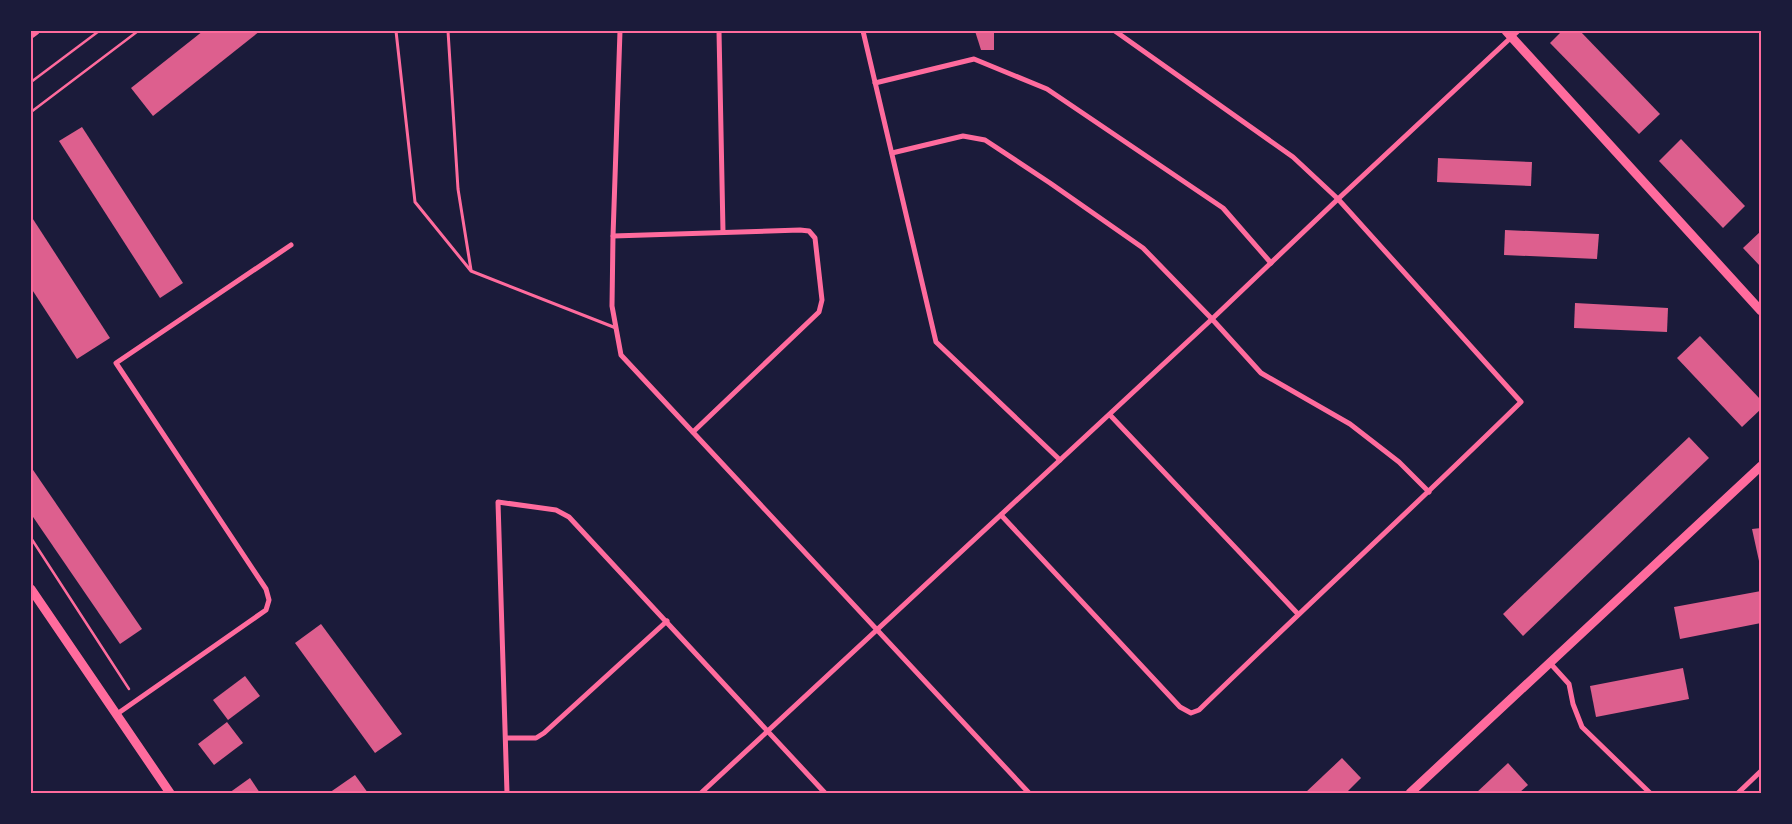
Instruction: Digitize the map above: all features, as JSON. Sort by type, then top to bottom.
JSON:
[{"type":"main road","points":[[31,34],[35,31]]},
{"type":"main road","points":[[1512,33],[1761,311]]},
{"type":"main road","points":[[1410,793],[1761,466]]},
{"type":"main road","points":[[31,589],[170,793]]},
{"type":"street","points":[[620,31],[612,306],[621,355],[1029,793]]},
{"type":"street","points":[[719,31],[723,232]]},
{"type":"street","points":[[864,31],[936,342],[1060,460]]},
{"type":"street","points":[[1001,515],[1180,707],[1190,713],[1199,710],[1521,402],[1338,199],[1293,157],[1115,31]]},
{"type":"street","points":[[701,793],[1212,320],[1512,33]]},
{"type":"street","points":[[876,83],[974,59],[1047,89],[1223,208],[1271,263]]},
{"type":"street","points":[[892,153],[963,136],[984,140],[1143,248],[1261,373],[1350,424],[1399,462],[1429,492]]},
{"type":"street","points":[[613,236],[800,230],[808,231],[814,238],[822,300],[819,312],[693,432]]},
{"type":"street","points":[[117,714],[266,610],[269,600],[266,590],[116,363],[290,245]]},
{"type":"street","points":[[1110,415],[1298,614]]},
{"type":"street","points":[[506,793],[506,738],[498,502],[556,510],[569,517],[825,793]]},
{"type":"street","points":[[506,738],[536,738],[544,733],[667,621]]},
{"type":"street","points":[[1550,663],[1568,684],[1582,727],[1650,793]]},
{"type":"street","points":[[1738,793],[1761,771]]},
{"type":"street","points":[[1755,776],[1761,782]]},
{"type":"lane","points":[[396,31],[415,202],[471,271],[616,329]]},
{"type":"lane","points":[[448,31],[458,189],[471,271]]},
{"type":"path","points":[[31,82],[99,31]]},
{"type":"path","points":[[31,112],[138,31]]},
{"type":"path","points":[[31,538],[129,689]]},
{"type":"building","points":[[203,31],[260,31],[153,116],[131,88]]},
{"type":"building","points":[[975,31],[994,31],[994,50],[981,50]]},
{"type":"building","points":[[1562,31],[1580,31],[1660,114],[1639,134],[1550,43]]},
{"type":"building","points":[[82,127],[183,283],[160,298],[59,141]]},
{"type":"building","points":[[1681,139],[1745,206],[1723,228],[1659,161]]},
{"type":"building","points":[[1438,158],[1532,162],[1531,186],[1437,182]]},
{"type":"building","points":[[31,216],[110,338],[77,359],[31,288]]},
{"type":"building","points":[[1505,230],[1599,234],[1597,259],[1504,255]]},
{"type":"building","points":[[1761,231],[1761,267],[1743,248]]},
{"type":"building","points":[[1575,303],[1668,308],[1667,332],[1574,328]]},
{"type":"building","points":[[1700,336],[1761,400],[1761,409],[1742,427],[1677,358]]},
{"type":"building","points":[[1689,437],[1709,458],[1523,636],[1503,614]]},
{"type":"building","points":[[31,467],[142,629],[120,644],[31,514]]},
{"type":"building","points":[[1761,528],[1761,560],[1759,561],[1752,529]]},
{"type":"building","points":[[1761,591],[1761,623],[1680,639],[1674,607]]},
{"type":"building","points":[[321,624],[402,734],[375,753],[295,643]]},
{"type":"building","points":[[1683,668],[1689,699],[1596,717],[1590,686]]},
{"type":"building","points":[[245,676],[260,696],[228,720],[213,700]]},
{"type":"building","points":[[227,722],[243,743],[214,765],[198,744]]},
{"type":"building","points":[[1342,758],[1361,778],[1346,793],[1305,793]]},
{"type":"building","points":[[1508,763],[1528,785],[1519,793],[1476,793]]},
{"type":"building","points":[[355,775],[368,793],[329,793]]},
{"type":"building","points":[[250,778],[260,793],[229,793]]}]
